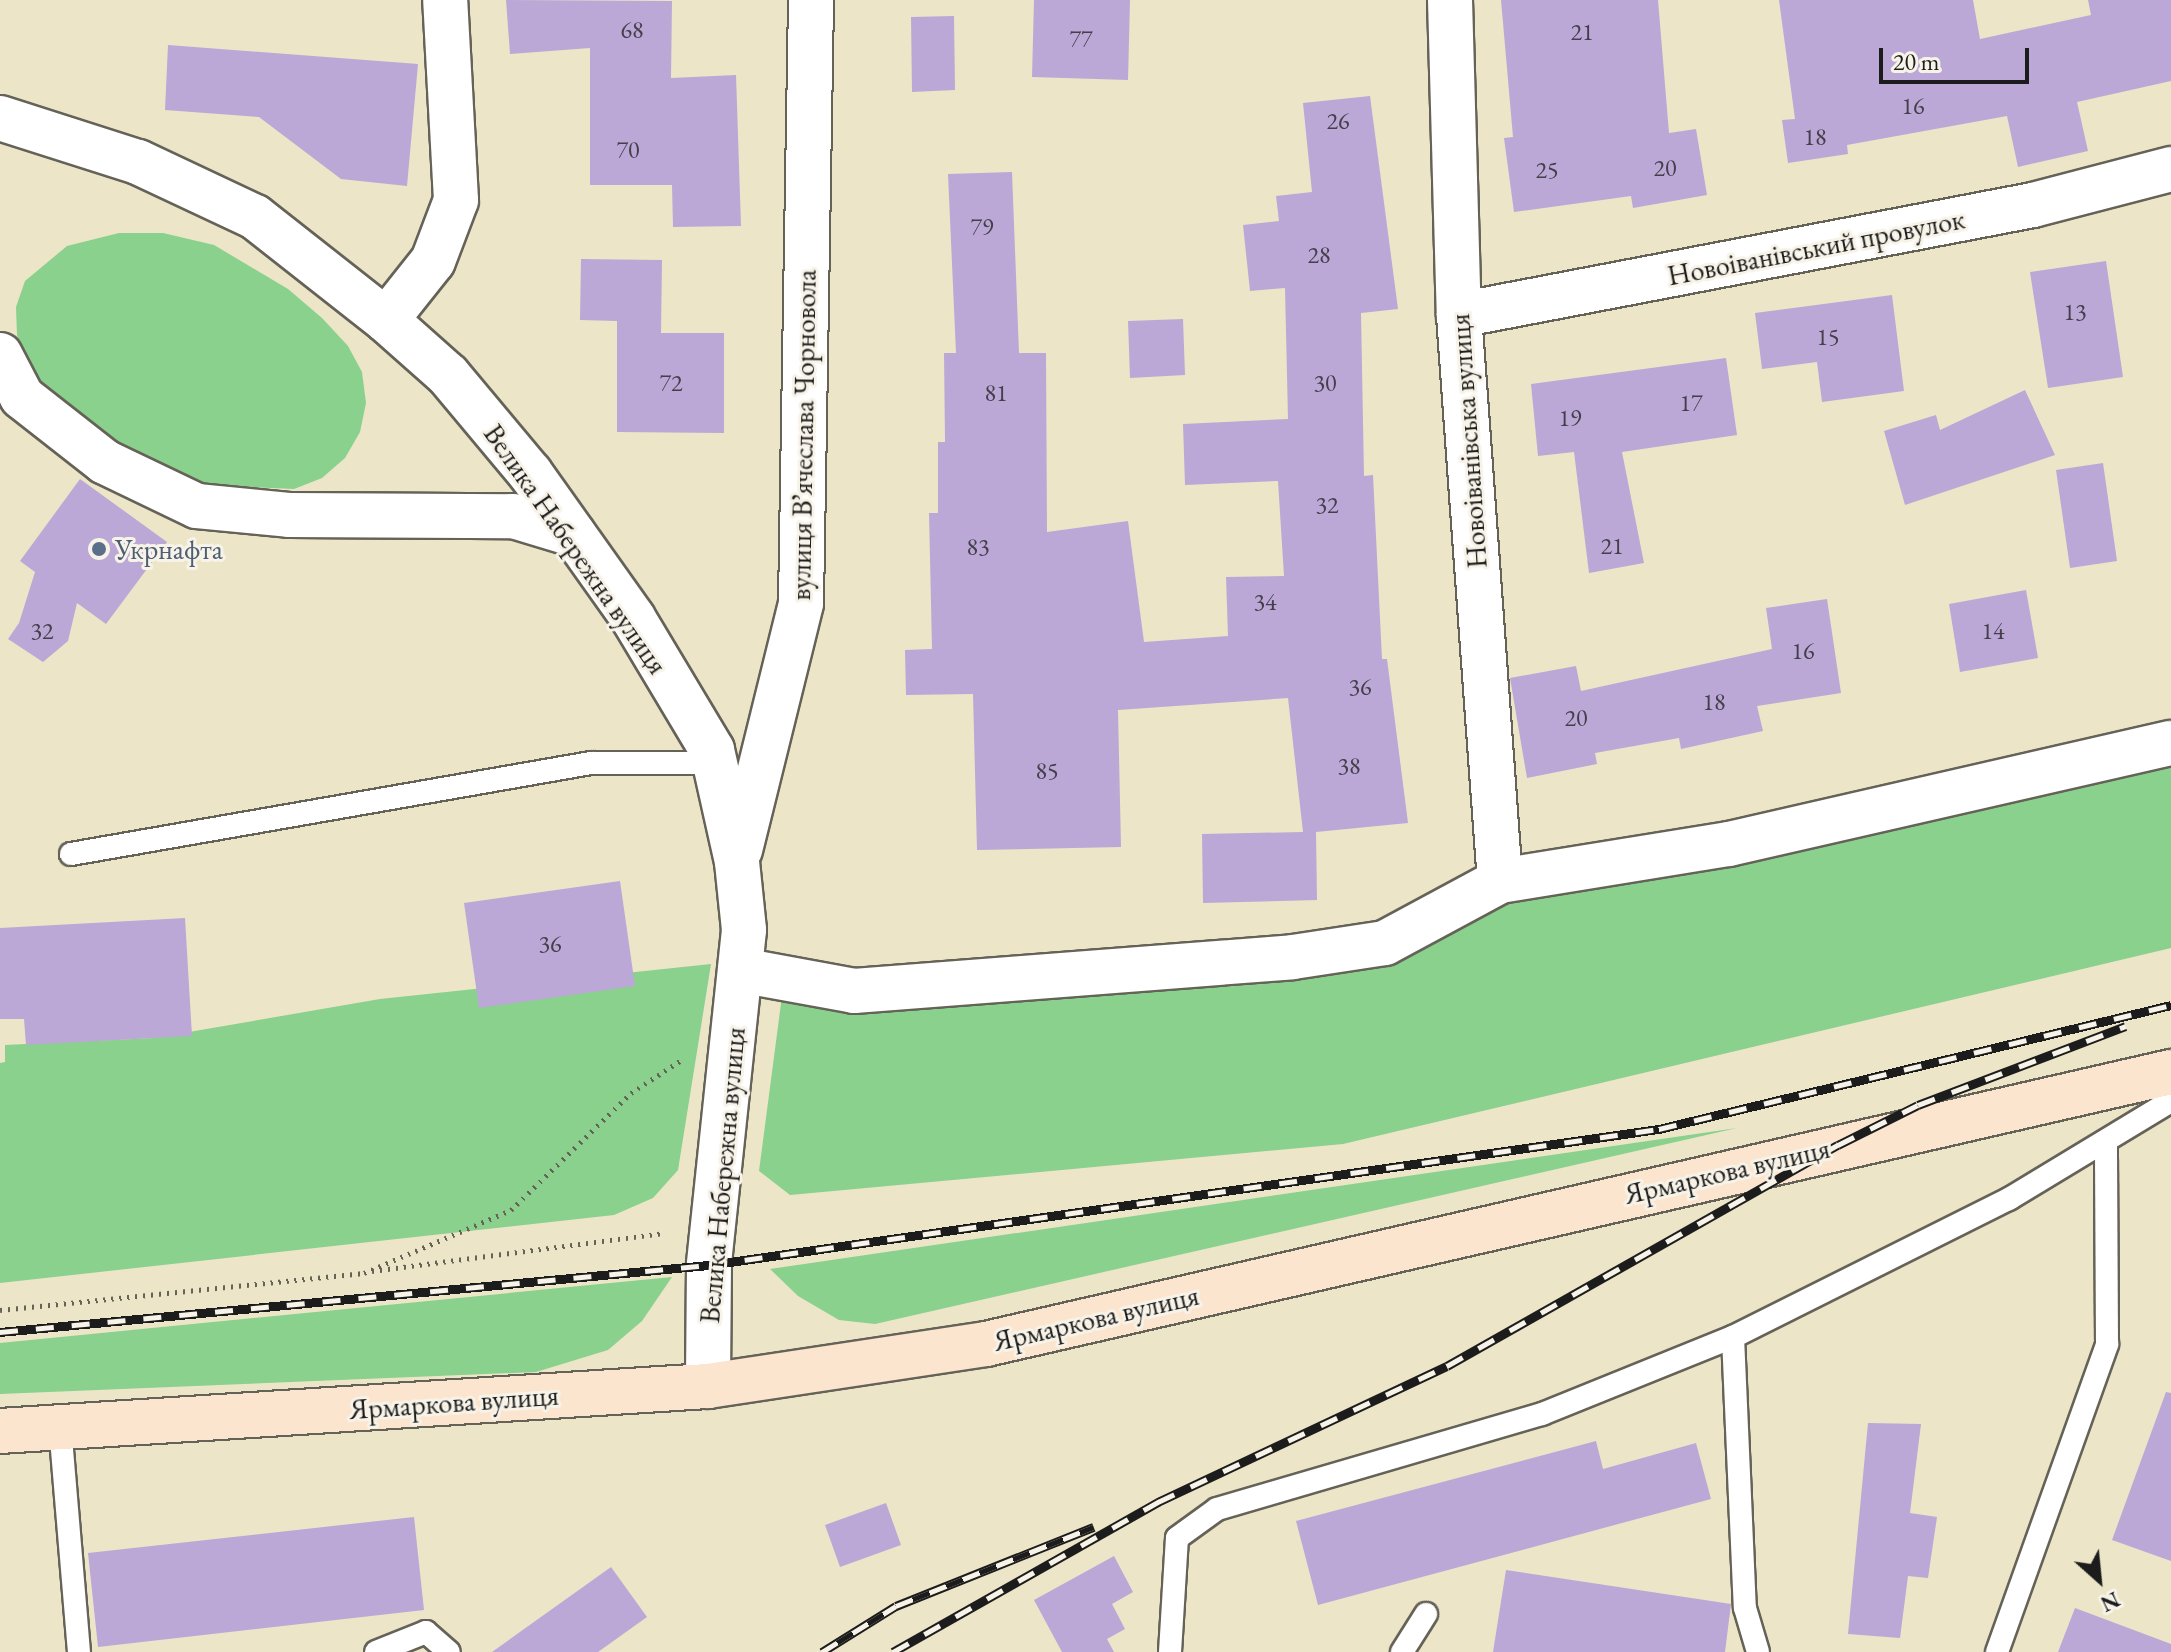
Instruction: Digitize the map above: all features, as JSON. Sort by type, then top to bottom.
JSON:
[{"type":"main road","name":"Ярмаркова вулиця","points":[[0,1431],[708,1386],[986,1344],[2171,1072]]},
{"type":"street","points":[[386,320],[433,261],[456,200],[445,0]]},
{"type":"street","name":"вулиця Вʼячеслава Чорновола","points":[[737,862],[801,603],[811,0]]},
{"type":"street","name":"Новоіванівська вулиця","points":[[1450,0],[1459,315],[1500,881]]},
{"type":"street","name":"Велика Набережна вулиця","points":[[0,118],[138,162],[255,217],[386,320],[448,375],[573,534],[633,618],[716,763],[737,862],[744,930],[713,1227],[708,1386]]},
{"type":"street","name":"Новоіванівський провулок","points":[[1459,315],[2033,205],[2171,169]]},
{"type":"street","points":[[0,355],[22,397],[105,462],[197,506],[289,515],[513,516],[573,534]]},
{"type":"street","points":[[740,970],[854,991],[1293,957],[1385,943],[1500,881],[1729,844],[2171,743]]},
{"type":"lane","points":[[71,854],[591,763],[716,763]]},
{"type":"lane","points":[[1170,1652],[1177,1538],[1217,1509],[1542,1414],[1733,1337],[2009,1199],[2106,1144],[2171,1101]]},
{"type":"lane","points":[[1997,1652],[2107,1344],[2106,1144]]},
{"type":"lane","points":[[1733,1337],[1745,1608],[1758,1652]]},
{"type":"lane","points":[[60,1426],[79,1652]]},
{"type":"lane","points":[[1402,1652],[1426,1614]]},
{"type":"lane","points":[[376,1652],[426,1632],[449,1652]]},
{"type":"path","points":[[364,1273],[511,1210],[631,1093],[735,1025]]},
{"type":"path","points":[[0,1310],[364,1273],[713,1227]]},
{"type":"green space","points":[[119,233],[163,233],[214,245],[288,289],[322,318],[348,346],[362,372],[366,403],[360,432],[345,458],[322,478],[294,489],[205,485],[99,435],[41,384],[25,362],[17,335],[16,307],[25,281],[67,246]]},
{"type":"green space","points":[[2171,755],[2171,948],[1343,1144],[790,1195],[759,1171],[782,996],[1381,954],[1504,888]]},
{"type":"green space","points":[[711,964],[678,1170],[653,1198],[614,1215],[0,1283],[0,1063],[5,1062],[5,1045],[154,1038],[380,999]]},
{"type":"green space","points":[[1737,1128],[875,1324],[839,1320],[798,1296],[770,1269]]},
{"type":"green space","points":[[672,1277],[642,1321],[608,1350],[536,1372],[0,1394],[0,1343]]},
{"type":"building","points":[[506,0],[672,1],[671,78],[736,75],[741,226],[673,227],[672,185],[590,185],[590,48],[510,54]]},
{"type":"building","points":[[1034,0],[1130,0],[1128,80],[1032,77]]},
{"type":"building","points":[[1501,0],[1658,0],[1669,133],[1696,129],[1707,195],[1633,208],[1631,196],[1514,212],[1504,138],[1513,137]]},
{"type":"building","points":[[1779,0],[1973,0],[1980,39],[2091,15],[2088,0],[2171,0],[2171,81],[2077,102],[2088,151],[2018,167],[2007,116],[1847,145],[1848,154],[1788,163],[1782,120],[1795,119]]},
{"type":"building","points":[[954,16],[955,90],[912,92],[911,17]]},
{"type":"building","points":[[168,45],[418,64],[407,186],[341,179],[259,117],[165,110]]},
{"type":"building","points":[[1370,96],[1398,309],[1361,313],[1364,476],[1373,475],[1382,659],[1387,659],[1408,823],[1316,832],[1317,900],[1203,903],[1202,834],[1303,832],[1288,698],[1118,710],[1121,847],[977,850],[973,694],[906,695],[905,650],[932,649],[929,513],[938,513],[938,442],[945,442],[944,353],[956,353],[948,174],[1012,172],[1019,353],[1046,353],[1047,532],[1128,521],[1144,642],[1228,636],[1226,577],[1284,576],[1278,481],[1185,485],[1183,424],[1288,419],[1285,288],[1250,291],[1243,225],[1279,221],[1276,196],[1312,192],[1303,103]]},
{"type":"building","points":[[581,259],[662,260],[661,333],[724,333],[724,433],[617,432],[617,321],[580,320]]},
{"type":"building","points":[[2106,261],[2123,377],[2048,388],[2030,272]]},
{"type":"building","points":[[1892,295],[1904,391],[1822,402],[1817,362],[1762,369],[1755,313]]},
{"type":"building","points":[[1183,319],[1185,375],[1130,378],[1128,321]]},
{"type":"building","points":[[1726,358],[1737,435],[1622,452],[1644,563],[1589,573],[1574,452],[1538,456],[1531,384]]},
{"type":"building","points":[[2025,390],[2055,455],[1905,505],[1884,431],[1936,415],[1940,430]]},
{"type":"building","points":[[2103,463],[2117,561],[2070,568],[2056,470]]},
{"type":"building","points":[[80,479],[167,542],[106,624],[77,603],[68,641],[43,662],[8,639],[19,623],[35,572],[20,561]]},
{"type":"building","points":[[2026,590],[2038,658],[1960,672],[1949,604]]},
{"type":"building","points":[[1827,599],[1841,693],[1757,706],[1763,731],[1681,749],[1679,738],[1595,753],[1597,764],[1527,778],[1510,678],[1576,666],[1581,691],[1772,649],[1766,608]]},
{"type":"building","points":[[620,881],[635,986],[479,1008],[464,903]]},
{"type":"building","points":[[185,918],[192,1036],[26,1045],[24,1019],[0,1019],[0,928]]},
{"type":"building","points":[[2166,1392],[2171,1393],[2171,1561],[2112,1540]]},
{"type":"building","points":[[1868,1423],[1921,1424],[1910,1513],[1937,1517],[1928,1578],[1908,1576],[1900,1638],[1848,1634]]},
{"type":"building","points":[[1596,1441],[1603,1469],[1696,1443],[1711,1499],[1318,1605],[1296,1521]]},
{"type":"building","points":[[886,1503],[901,1545],[840,1567],[825,1525]]},
{"type":"building","points":[[414,1517],[424,1610],[98,1647],[88,1553]]},
{"type":"building","points":[[1114,1556],[1133,1592],[1112,1604],[1125,1629],[1107,1639],[1114,1652],[1062,1652],[1034,1600]]},
{"type":"building","points":[[611,1567],[647,1617],[598,1652],[492,1652]]},
{"type":"building","points":[[1506,1570],[1731,1604],[1725,1652],[1493,1652]]},
{"type":"building","points":[[2075,1608],[2171,1644],[2171,1652],[2058,1652]]},
{"type":"railway","points":[[0,1332],[709,1265],[1659,1129],[2171,1005]]},
{"type":"railway","points":[[893,1652],[1158,1502],[1447,1366],[1838,1145],[1918,1105],[2126,1026]]},
{"type":"railway","points":[[822,1652],[896,1606],[1094,1527]]},
{"type":"place","name":"Укрнафта","points":[[99,549]]}]
